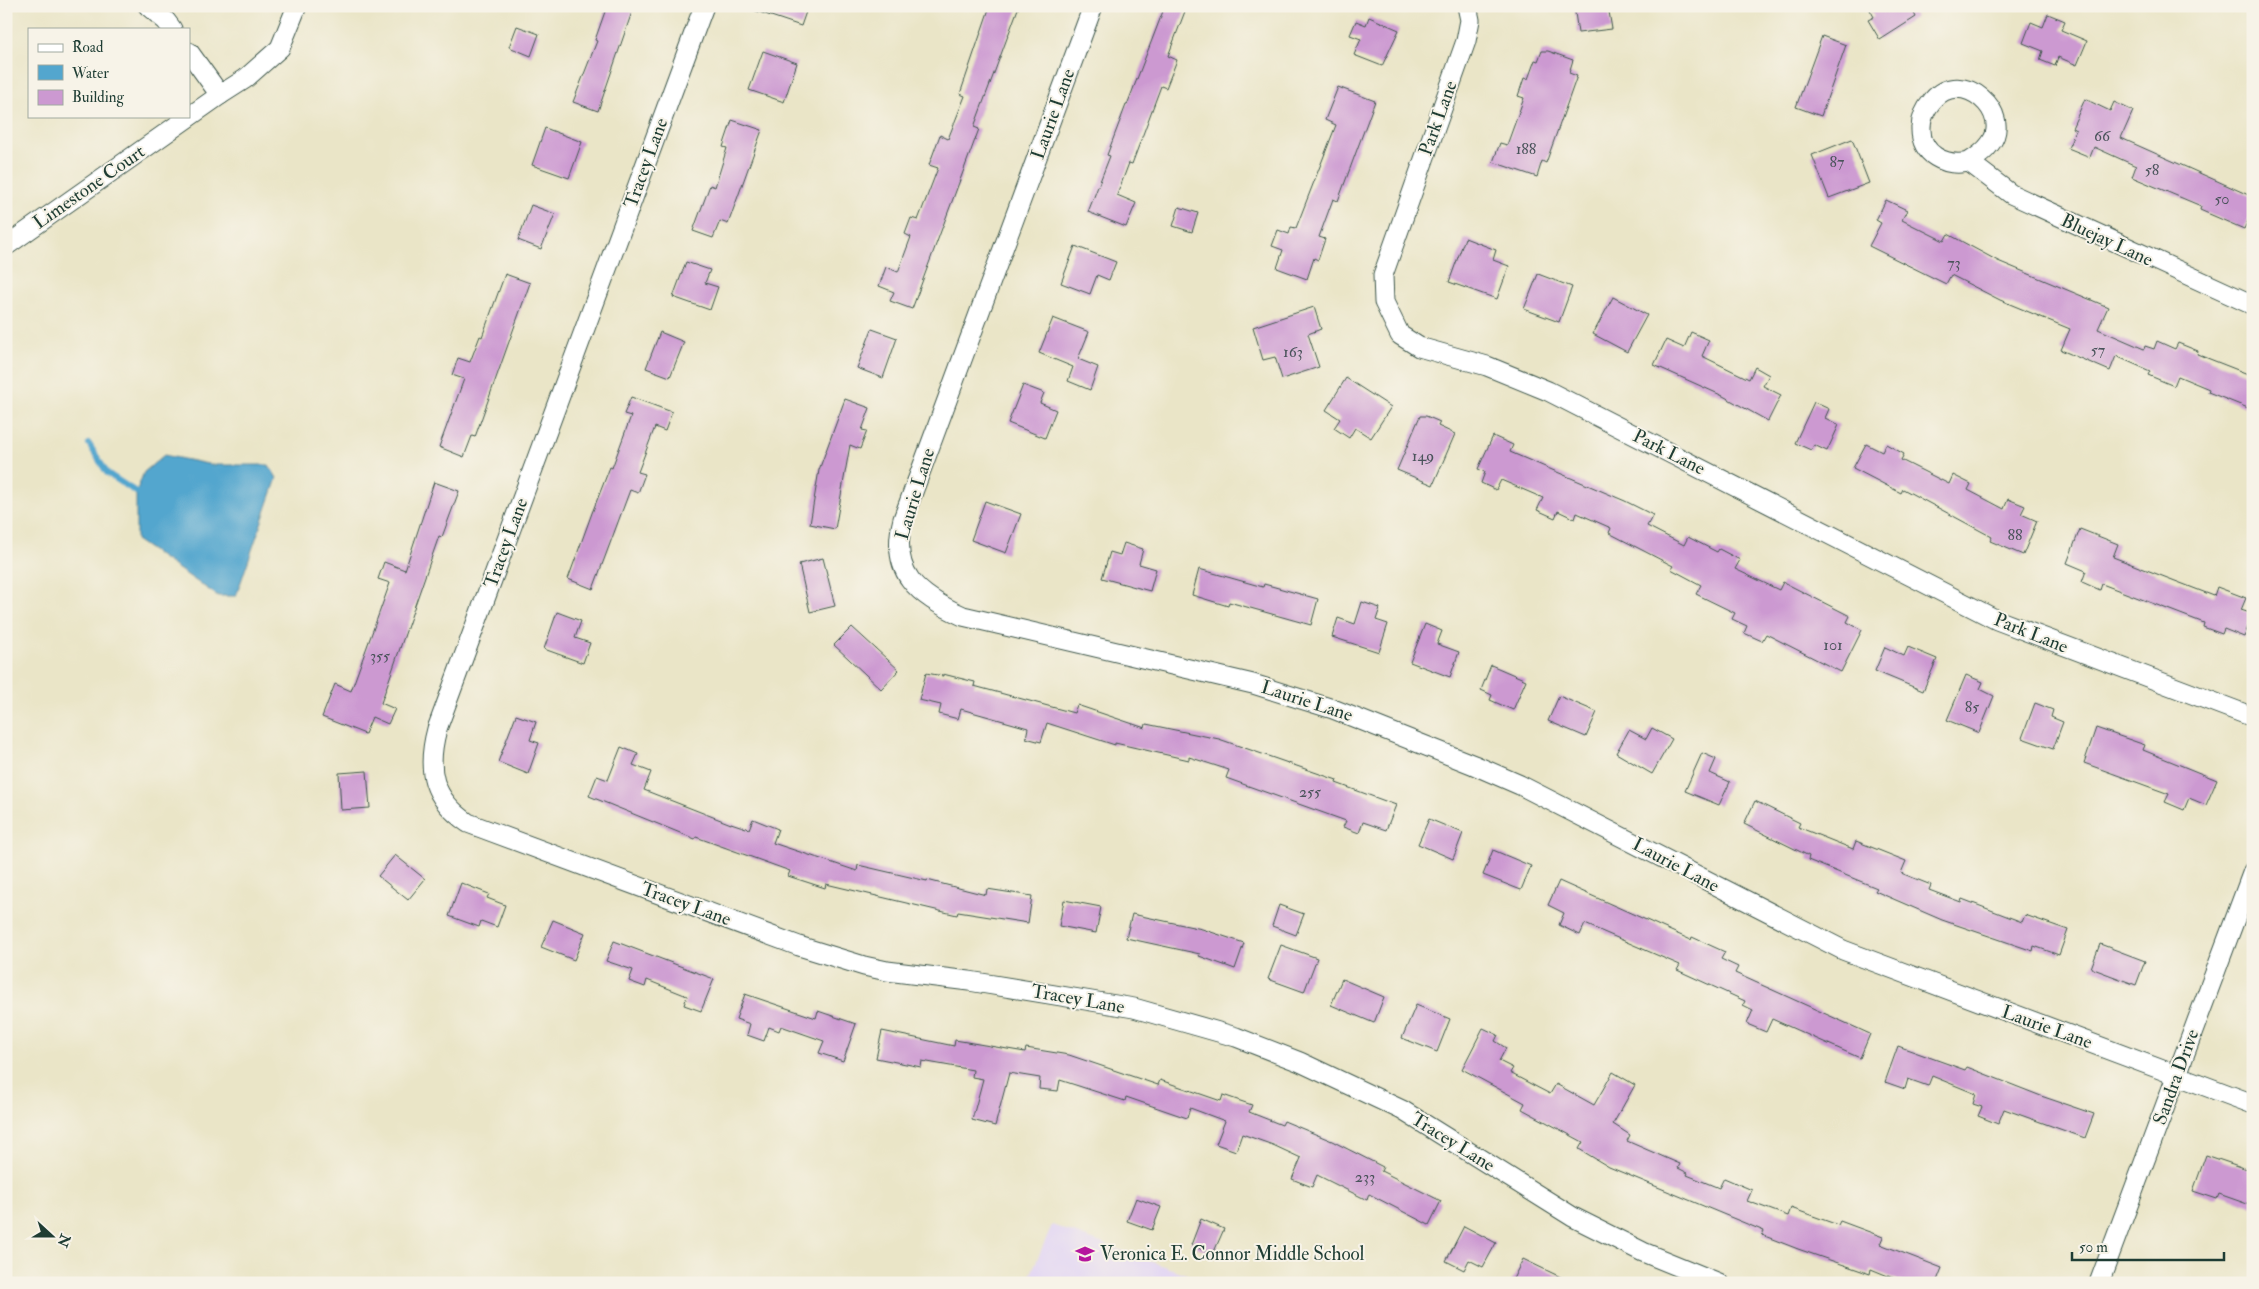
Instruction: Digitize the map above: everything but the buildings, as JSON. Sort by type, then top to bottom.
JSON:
[{"type":"street","points":[[148,6],[171,28]]},
{"type":"street","name":"Limestone Court","points":[[190,115],[245,79],[280,48],[297,6]]},
{"type":"street","name":"Tracey Lane","points":[[704,6],[437,729],[431,750],[431,767],[436,788],[444,803],[454,814],[468,823],[799,946],[864,966],[1134,1008],[1236,1037],[1300,1062],[1402,1110],[1573,1217],[1643,1252],[1719,1283]]},
{"type":"street","name":"Laurie Lane","points":[[1093,6],[903,519],[898,545],[900,560],[919,590],[934,602],[962,616],[1253,684],[1333,708],[1474,765],[1555,802],[1843,950],[2253,1104]]},
{"type":"street","name":"Park Lane","points":[[1467,6],[1470,20],[1466,41],[1383,275],[1384,302],[1400,335],[1419,346],[1487,366],[1548,391],[1997,620],[2253,717]]},
{"type":"street","points":[[190,53],[220,94]]},
{"type":"street","name":"Limestone Court","points":[[6,246],[186,118]]},
{"type":"street","name":"Bluejay Lane","points":[[1969,162],[2011,194],[2188,277],[2253,305]]},
{"type":"street","name":"Sandra Drive","points":[[2099,1283],[2253,872]]},
{"type":"shaded area","name":"Veronica E. Connor Middle School","points":[[1052,1225],[1210,1283],[1027,1283]]},
{"type":"water","points":[[164,455],[213,465],[269,465],[277,478],[236,596],[218,596],[136,540],[136,492],[144,472]]},
{"type":"waterway","points":[[89,444],[107,473],[136,492]]},
{"type":"place","name":"Veronica E. Connor Middle School","points":[[1085,1254]]}]
